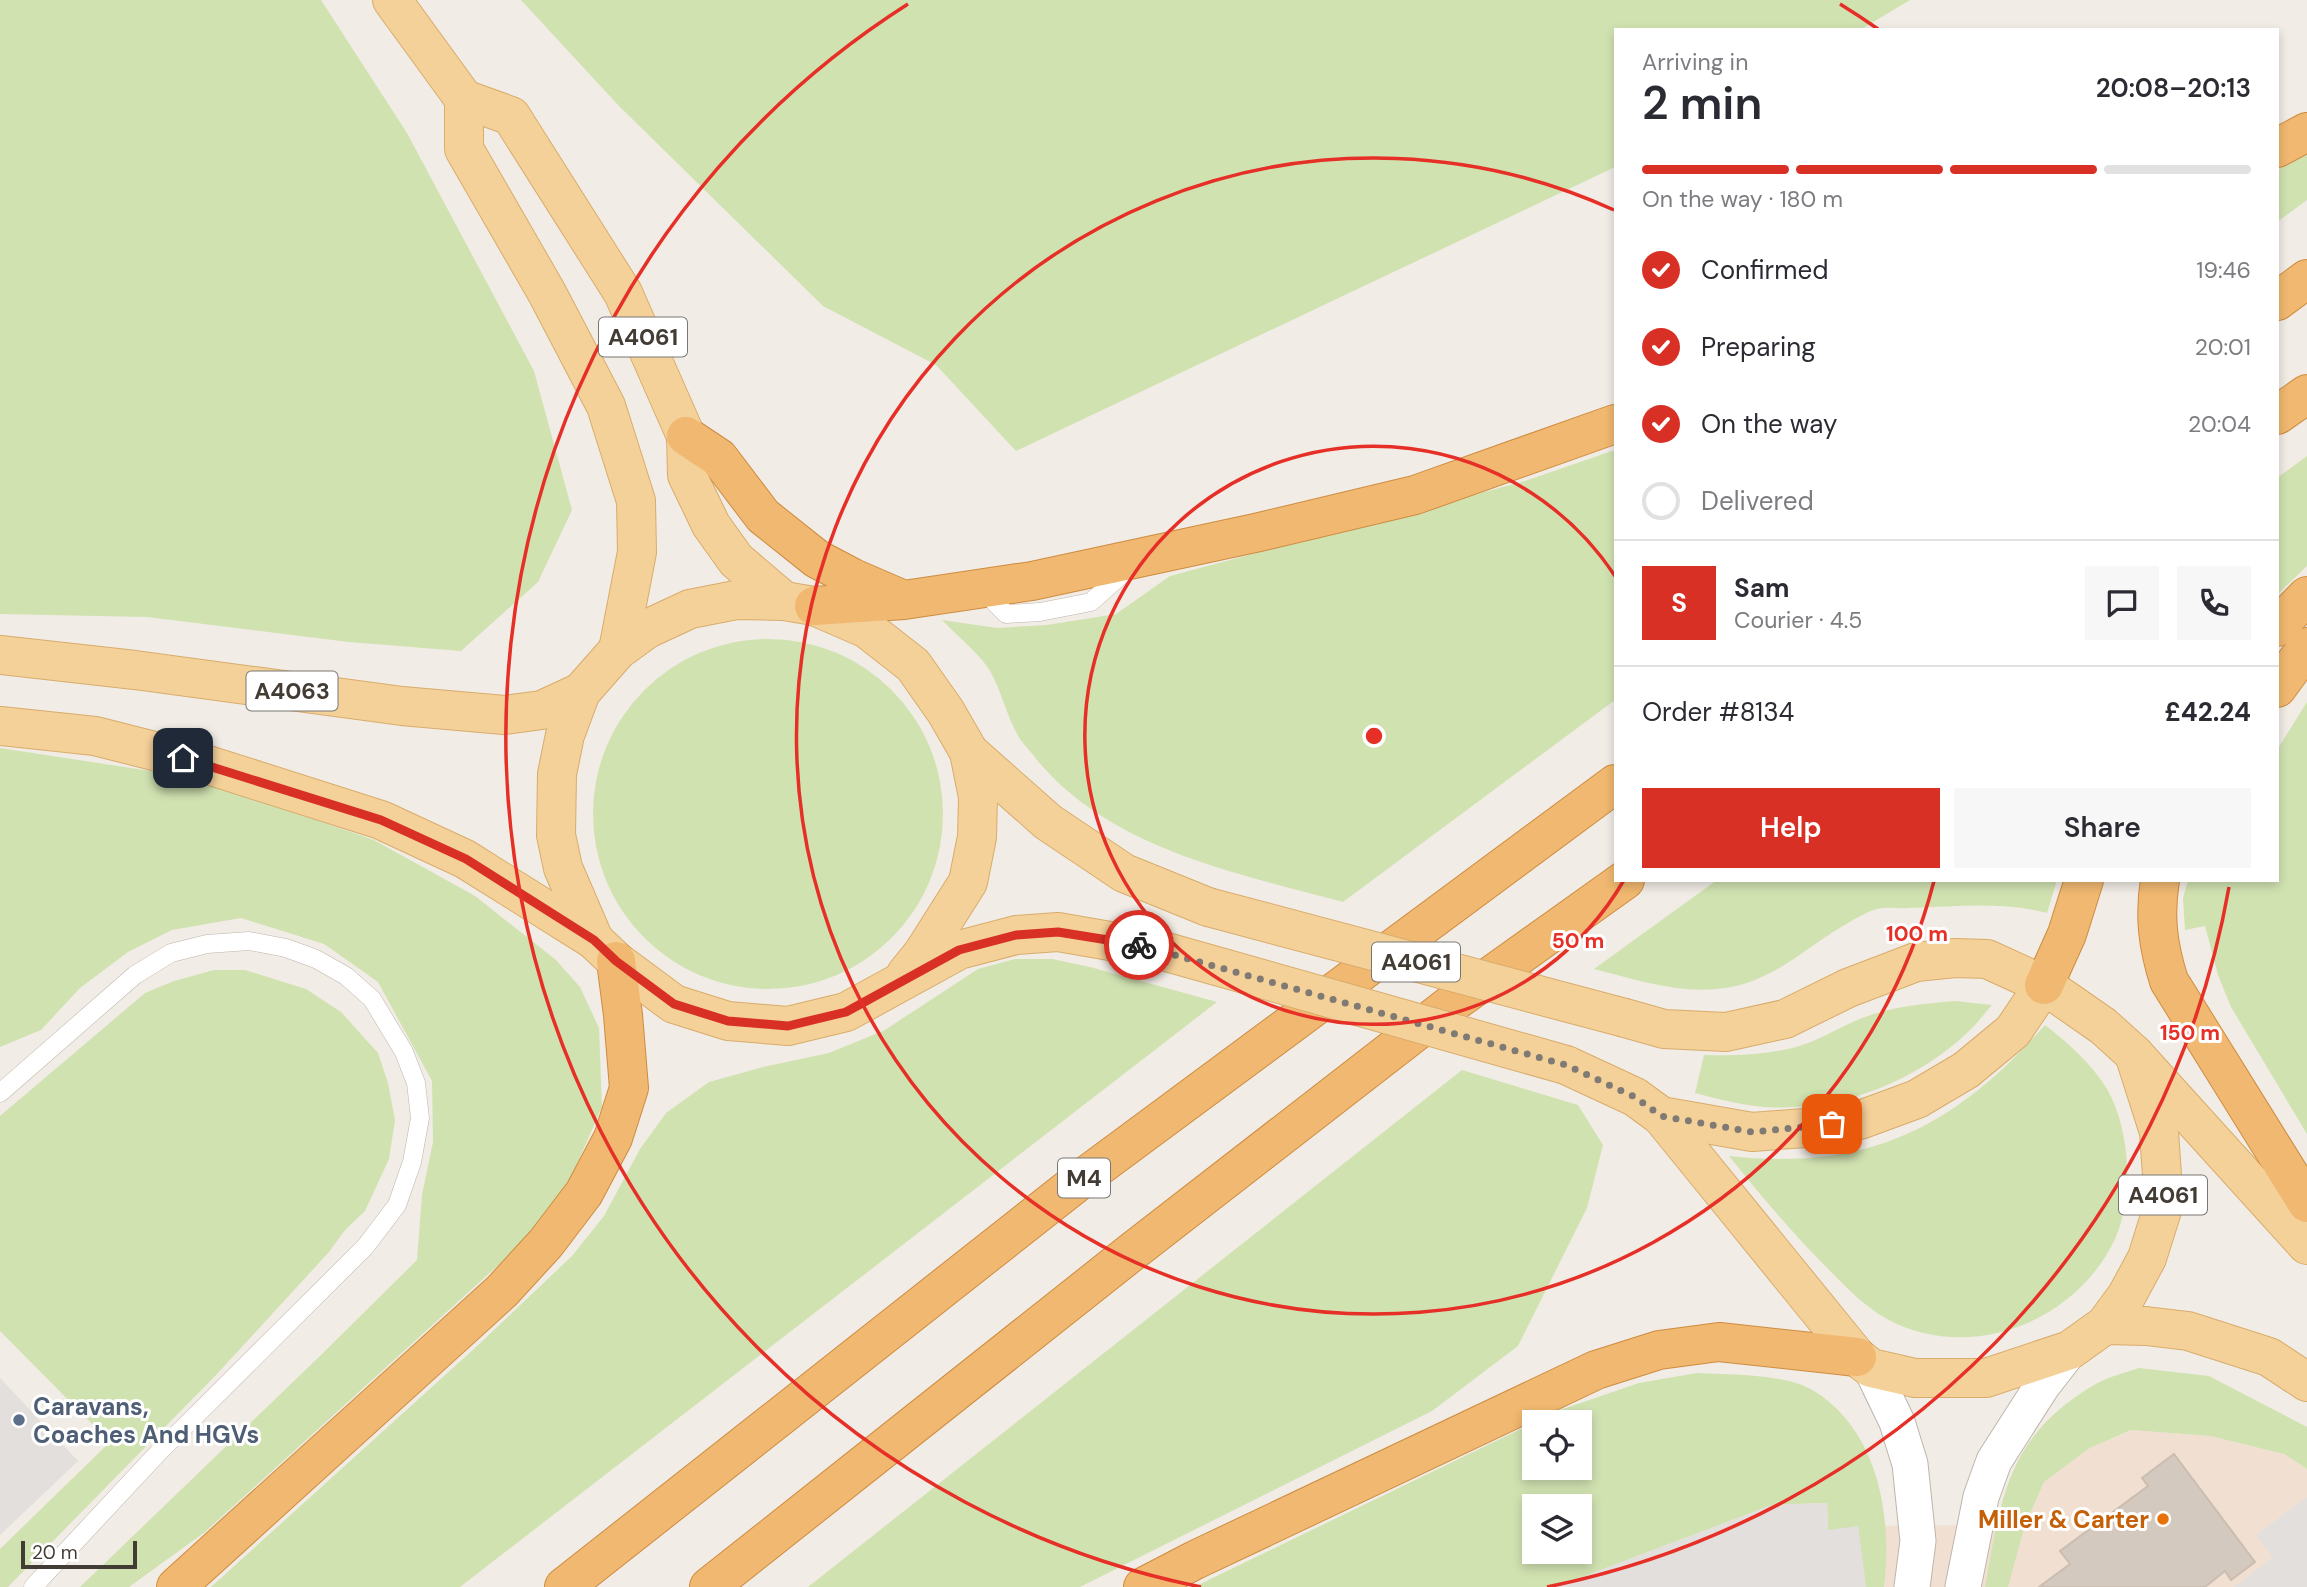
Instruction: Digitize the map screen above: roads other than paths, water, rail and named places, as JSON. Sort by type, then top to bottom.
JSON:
[{"type":"highway","points":[[2279,147],[2307,132]]},
{"type":"highway","points":[[2279,300],[2307,279]]},
{"type":"highway","points":[[2279,414],[2307,394]]},
{"type":"highway","points":[[799,603],[904,600],[1032,581],[1138,559],[1415,495],[1614,424]]},
{"type":"highway","points":[[685,436],[719,458],[763,516],[817,559],[904,600]]},
{"type":"highway","points":[[2279,626],[2307,596]]},
{"type":"highway","points":[[2279,685],[2307,647]]},
{"type":"highway","name":"M4","points":[[564,1587],[1075,1184],[1614,785]]},
{"type":"highway","points":[[709,1587],[1133,1251],[1433,1019],[1622,882]]},
{"type":"highway","points":[[2045,985],[2067,934],[2083,882]]},
{"type":"highway","points":[[2160,882],[2157,923],[2159,948],[2169,982],[2307,1203]]},
{"type":"highway","points":[[176,1587],[502,1290],[546,1243],[584,1193],[613,1138],[629,1088],[623,1015],[605,951]]},
{"type":"highway","points":[[1143,1587],[1596,1370],[1659,1350],[1719,1342],[1864,1363]]},
{"type":"main road","points":[[392,0],[464,99]]},
{"type":"main road","name":"A4061","points":[[618,650],[637,552],[636,501],[606,407],[547,293],[464,149],[464,99],[511,117],[623,293],[685,436],[687,475],[711,525],[736,561],[799,603],[867,629],[913,666],[946,712],[969,751],[1048,822],[1124,873],[1208,907],[1664,1029],[1726,1032],[1785,1018],[1849,988],[1916,962],[1955,958],[1987,959],[2045,985],[2103,1026],[2134,1054],[2307,1245]]},
{"type":"main road","name":"A4061","points":[[799,603],[736,600],[690,609],[647,629],[618,650],[581,692],[565,735],[557,774],[556,835],[563,868],[605,951],[674,1004],[728,1021],[788,1026],[846,1012],[959,950],[1016,935],[1058,932],[1157,949],[1566,1065],[1635,1097],[1661,1116],[1864,1363],[1915,1378],[1986,1378],[2070,1350],[2105,1325],[2127,1296],[2147,1258],[2164,1204],[2159,1132],[2134,1054]]},
{"type":"main road","name":"A4063","points":[[0,656],[135,670],[402,706],[504,715],[542,710],[581,692]]},
{"type":"main road","points":[[0,726],[95,736],[205,764],[381,820],[466,859],[605,951]]},
{"type":"main road","name":"A4061","points":[[900,981],[923,953],[968,882],[977,837],[978,797],[969,751]]},
{"type":"main road","points":[[1661,1116],[1752,1132],[1860,1120],[1917,1098],[1966,1070],[2012,1031],[2045,985]]},
{"type":"main road","points":[[2105,1325],[2146,1325],[2188,1331],[2269,1357],[2307,1382]]},
{"type":"street","points":[[1963,1587],[1981,1497],[1994,1461],[2042,1385],[2070,1350]]},
{"type":"street","points":[[1864,1363],[1897,1422],[1910,1464],[1918,1541],[1912,1587]]},
{"type":"lane","points":[[0,1093],[135,975],[171,953],[207,944],[249,941],[286,948],[316,960],[346,976],[372,999],[404,1052],[415,1083],[420,1118],[412,1162],[397,1205],[365,1247],[158,1453],[33,1587]]},
{"type":"place","name":"Caravans, Coaches And HGVs","points":[[19,1420]]},
{"type":"place","name":"Miller & Carter","points":[[2163,1519]]}]
